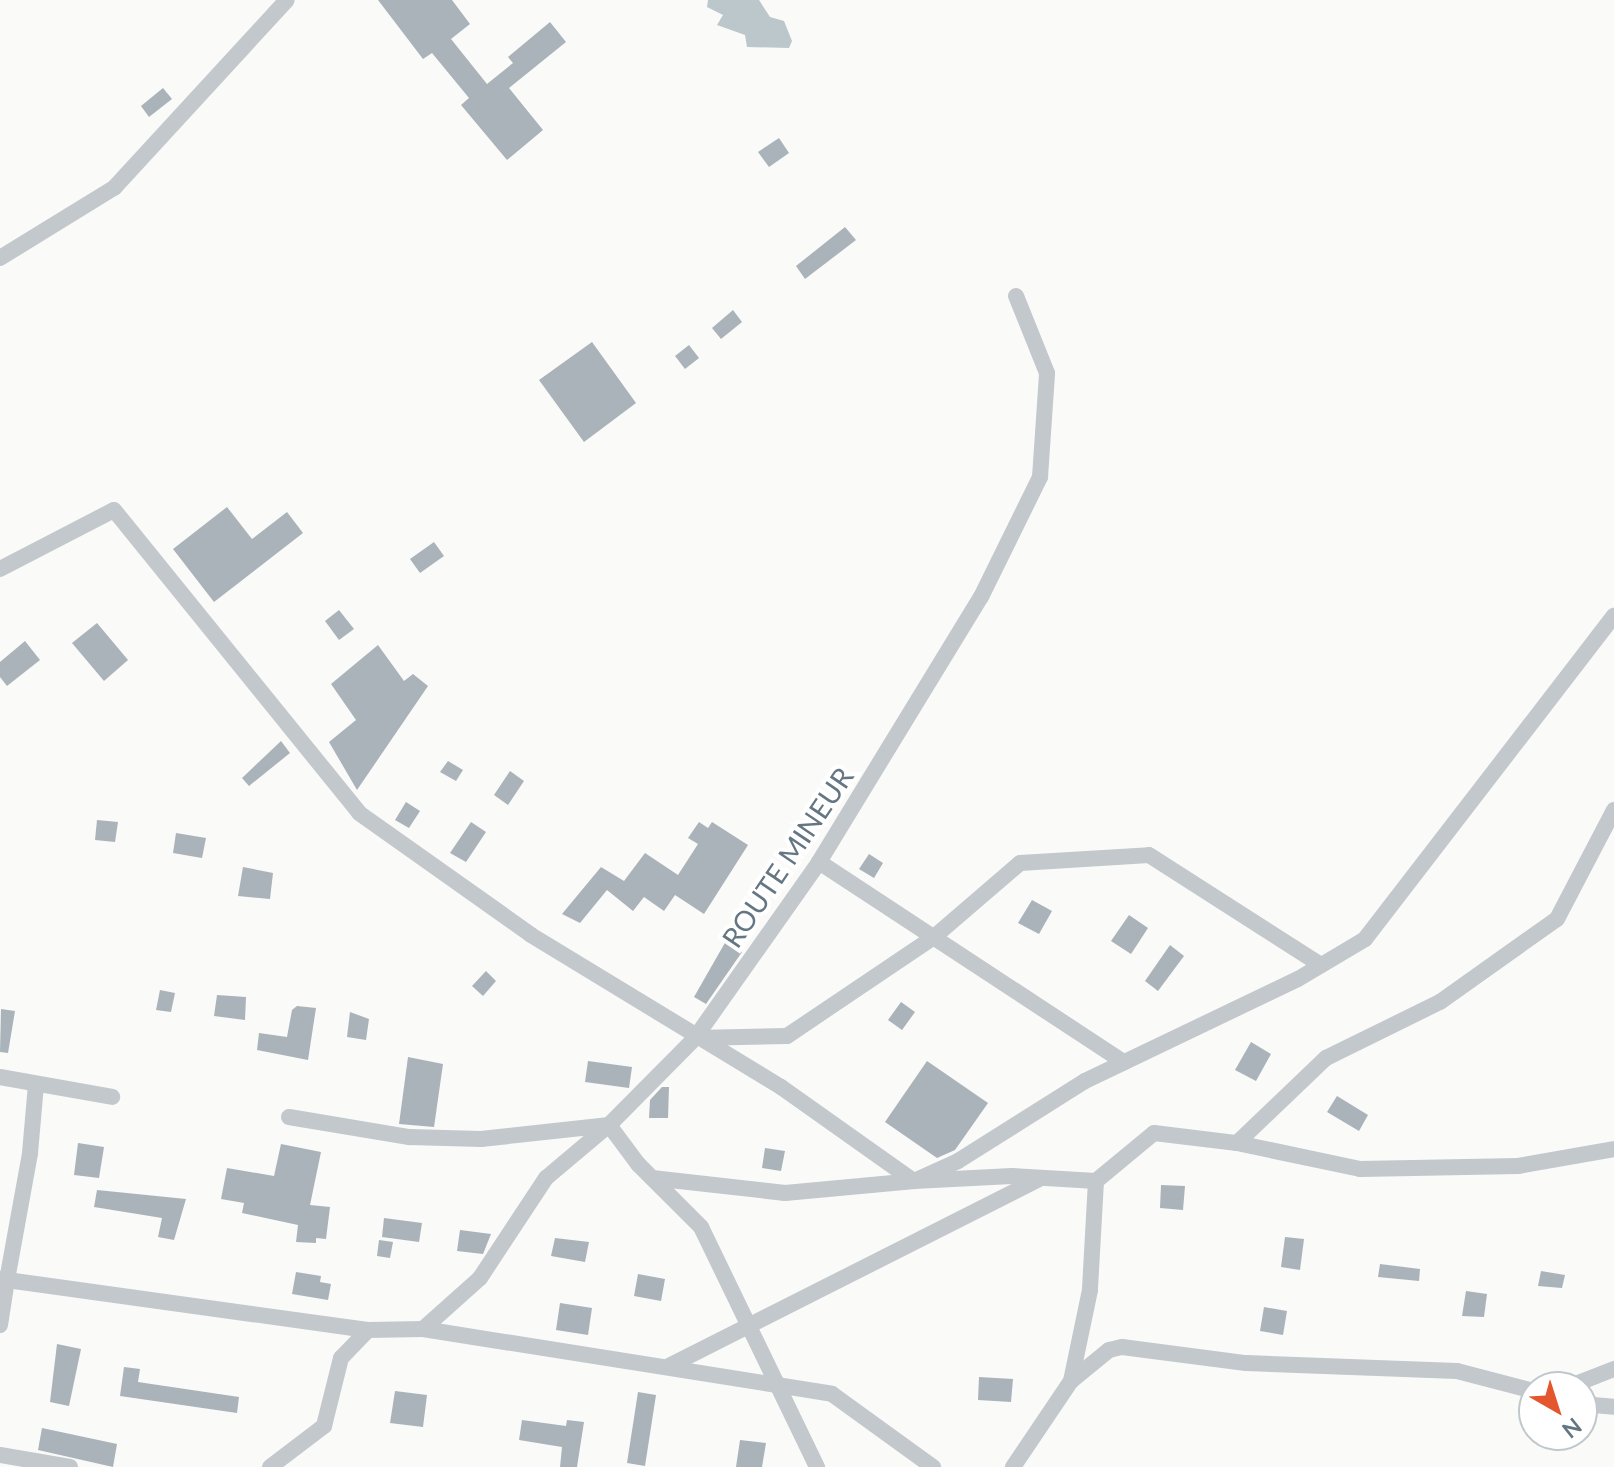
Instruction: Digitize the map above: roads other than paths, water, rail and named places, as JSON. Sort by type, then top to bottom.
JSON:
[{"type":"street","points":[[0,258],[114,188],[287,0]]},
{"type":"street","name":"ROUTE MINEUR","points":[[423,1329],[480,1278],[546,1178],[609,1125],[695,1038],[819,862],[981,597],[1040,477],[1047,373],[1016,296]]},
{"type":"street","points":[[0,569],[114,510],[359,813],[531,935],[695,1038],[781,1087],[914,1181]]},
{"type":"street","points":[[914,1181],[958,1161],[1124,1062],[1321,965],[1365,939],[1614,616]]},
{"type":"street","points":[[1237,1143],[1326,1058],[1440,1002],[1557,919],[1614,810]]},
{"type":"street","points":[[695,1038],[787,1036],[934,937],[1020,863],[1149,855],[1321,965]]},
{"type":"street","points":[[819,862],[1124,1062]]},
{"type":"street","points":[[0,1077],[112,1097]]},
{"type":"street","points":[[0,1325],[4,1280],[30,1153],[36,1084]]},
{"type":"street","points":[[289,1117],[409,1137],[481,1139],[609,1125],[652,1178],[701,1227],[781,1385],[817,1467]]},
{"type":"street","points":[[652,1178],[785,1193],[914,1181],[1041,1178],[1096,1181],[1154,1133],[1237,1143],[1360,1169],[1518,1166],[1614,1149]]},
{"type":"street","points":[[669,1366],[1041,1178]]},
{"type":"street","points":[[1071,1381],[1090,1290],[1096,1181]]},
{"type":"street","points":[[4,1280],[368,1330],[423,1329],[832,1394],[933,1467]]},
{"type":"street","points":[[270,1467],[324,1426],[341,1358],[368,1330]]},
{"type":"street","points":[[1013,1467],[1071,1381],[1109,1350],[1122,1347],[1246,1363],[1457,1371],[1518,1387]]},
{"type":"street","points":[[0,1455],[70,1467]]}]
